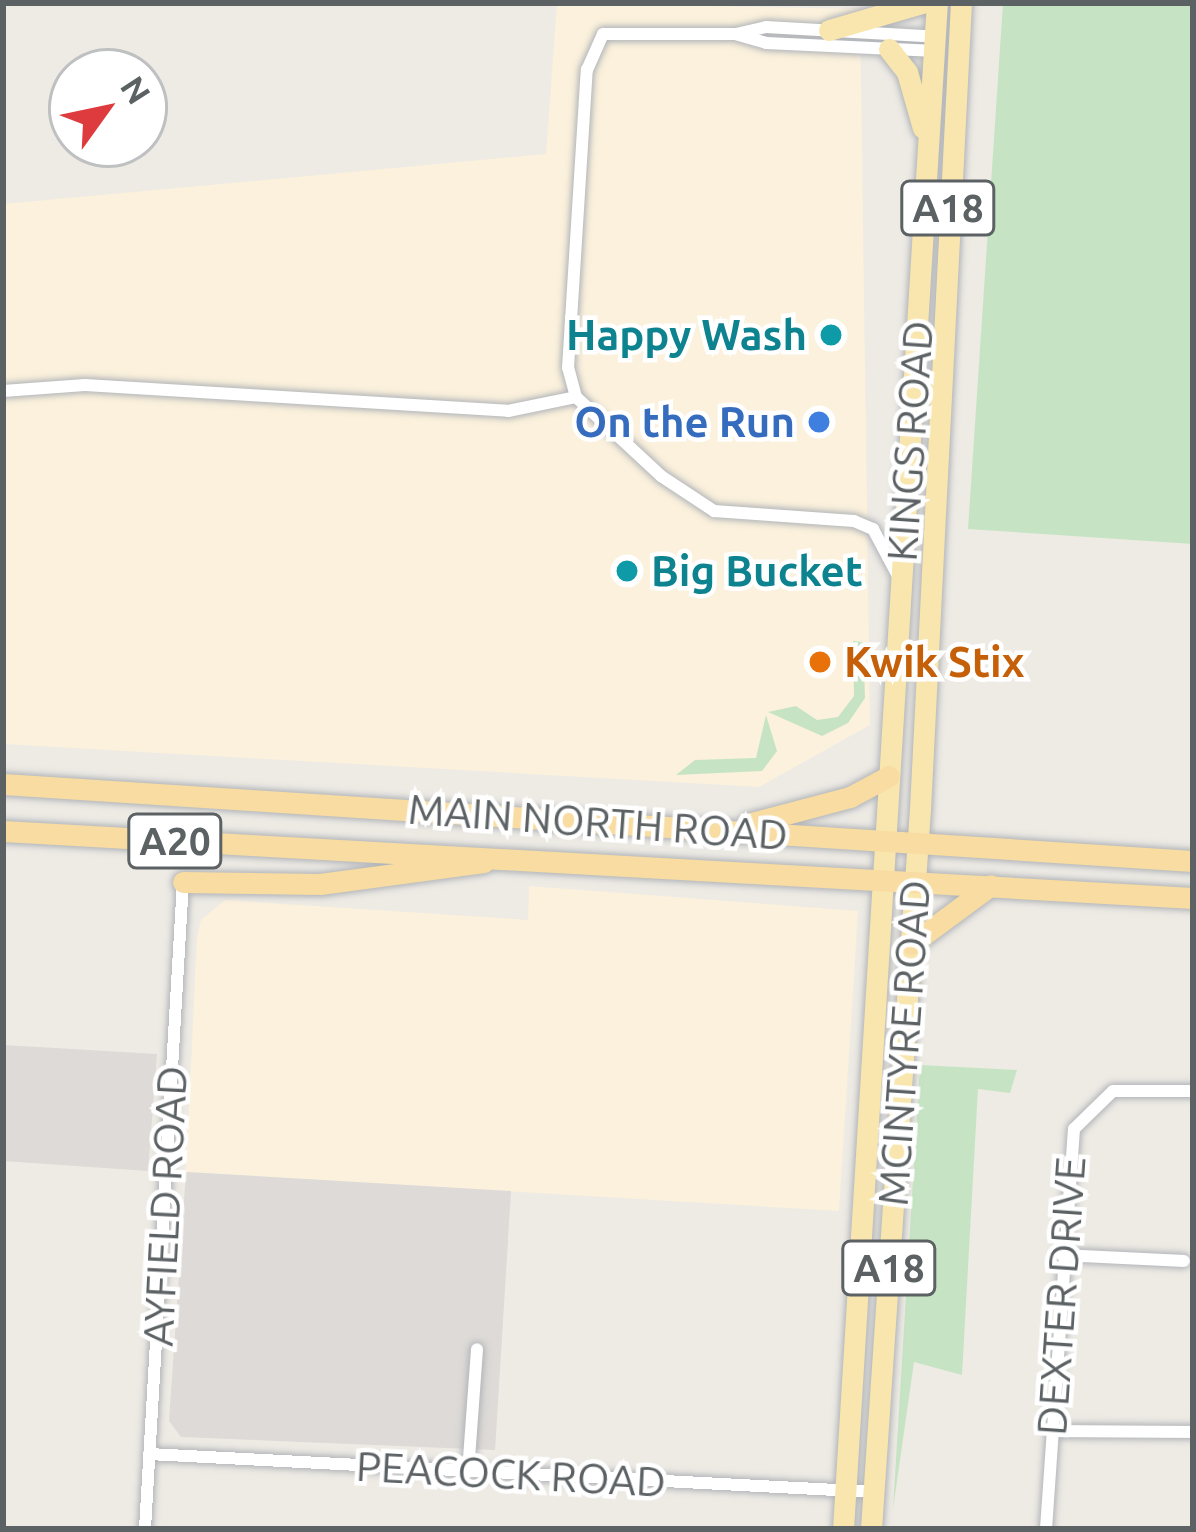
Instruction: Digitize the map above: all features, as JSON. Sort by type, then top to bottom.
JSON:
[{"type":"highway","points":[[730,829],[850,797],[889,776]]},
{"type":"highway","name":"MAIN NORTH ROAD","points":[[3,784],[1193,861]]},
{"type":"highway","name":"MAIN NORTH ROAD","points":[[3,831],[1193,898]]},
{"type":"highway","points":[[183,882],[340,882],[520,857]]},
{"type":"highway","points":[[911,944],[991,885]]},
{"type":"main road","points":[[829,30],[922,3]]},
{"type":"main road","name":"KINGS ROAD","points":[[883,878],[937,3]]},
{"type":"main road","name":"KINGS ROAD","points":[[917,844],[961,3]]},
{"type":"main road","points":[[889,50],[907,72],[928,152]]},
{"type":"main road","name":"MCINTYRE ROAD","points":[[871,1529],[917,844]]},
{"type":"main road","name":"MCINTYRE ROAD","points":[[843,1529],[883,878]]},
{"type":"main road","points":[[863,1189],[881,1187],[899,1132]]},
{"type":"street","points":[[901,583],[873,529],[714,511],[661,476],[576,397],[568,356],[590,49],[618,28],[735,34],[829,30],[958,45]]},
{"type":"street","points":[[735,34],[766,43],[889,50],[934,44]]},
{"type":"street","points":[[3,391],[85,385],[508,412],[576,397]]},
{"type":"street","name":"AYFIELD ROAD","points":[[145,1529],[183,882]]},
{"type":"street","name":"DEXTER DRIVE","points":[[1046,1529],[1069,1143],[1082,1115],[1125,1087],[1193,1091]]},
{"type":"street","points":[[1062,1255],[1184,1261]]},
{"type":"street","points":[[467,1472],[477,1348]]},
{"type":"street","points":[[1052,1431],[1193,1432]]},
{"type":"street","name":"PEACOCK ROAD","points":[[149,1454],[874,1492]]},
{"type":"shaded area","points":[[557,3],[860,9],[870,725],[759,787],[3,744],[3,204],[546,154]]},
{"type":"shaded area","points":[[529,886],[858,911],[839,1211],[186,1172],[201,920],[225,900],[528,920]]},
{"type":"shaded area","points":[[3,989],[4,1045],[157,1054],[148,1171],[3,1161]]},
{"type":"shaded area","points":[[186,1172],[511,1191],[495,1450],[181,1437],[169,1421]]},
{"type":"green space","points":[[1003,3],[1193,3],[1193,544],[968,529]]},
{"type":"green space","points":[[853,641],[863,642],[865,698],[848,723],[822,736],[768,712],[796,706],[817,720],[838,717],[854,696]]},
{"type":"green space","points":[[766,715],[777,751],[762,771],[676,775],[695,760],[756,758]]},
{"type":"green space","points":[[920,1065],[1017,1070],[1010,1093],[978,1089],[962,1375],[914,1362],[893,1509]]},
{"type":"place","name":"Happy Wash","points":[[831,335]]},
{"type":"place","name":"On the Run","points":[[819,422]]},
{"type":"place","name":"Big Bucket","points":[[627,571]]},
{"type":"place","name":"Kwik Stix","points":[[820,662]]}]
